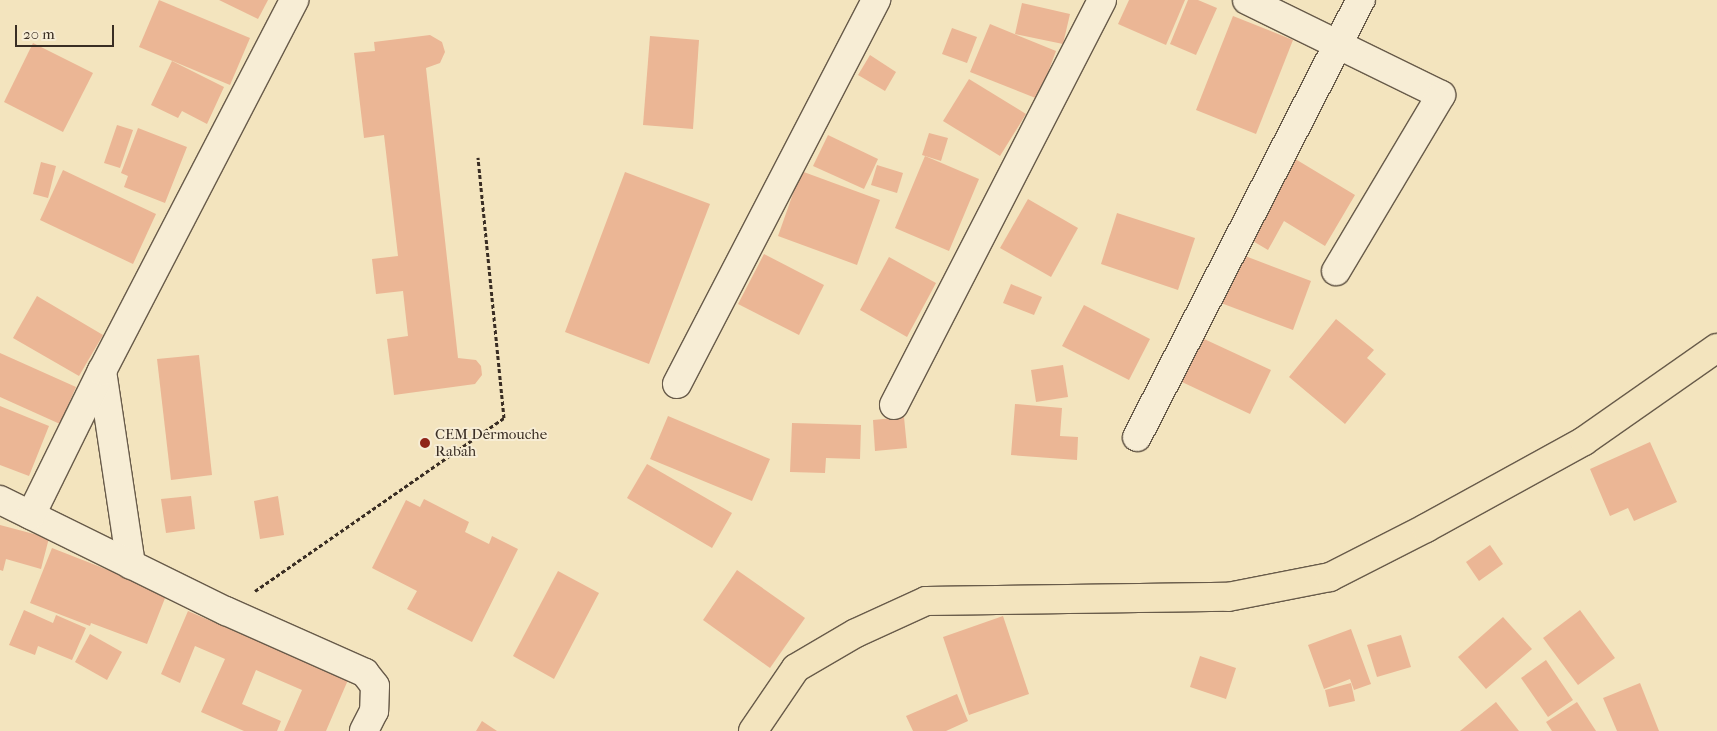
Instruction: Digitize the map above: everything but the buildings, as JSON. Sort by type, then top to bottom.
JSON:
[{"type":"main road","points":[[753,731],[796,668],[856,632],[926,601],[1228,597],[1330,578],[1426,528],[1584,440],[1717,348]]},
{"type":"street","points":[[31,515],[102,371],[294,0]]},
{"type":"street","points":[[677,384],[876,0]]},
{"type":"street","points":[[894,405],[1102,0]]},
{"type":"street","points":[[1247,0],[1441,95],[1336,271]]},
{"type":"street","points":[[1137,437],[1361,0]]},
{"type":"street","points":[[102,371],[131,565]]},
{"type":"street","points":[[0,500],[226,611],[365,673],[375,686],[374,711],[364,731]]},
{"type":"path","points":[[226,611],[504,418],[478,157]]},
{"type":"place","name":"CEM Dermouche Rabah","points":[[425,443]]}]
